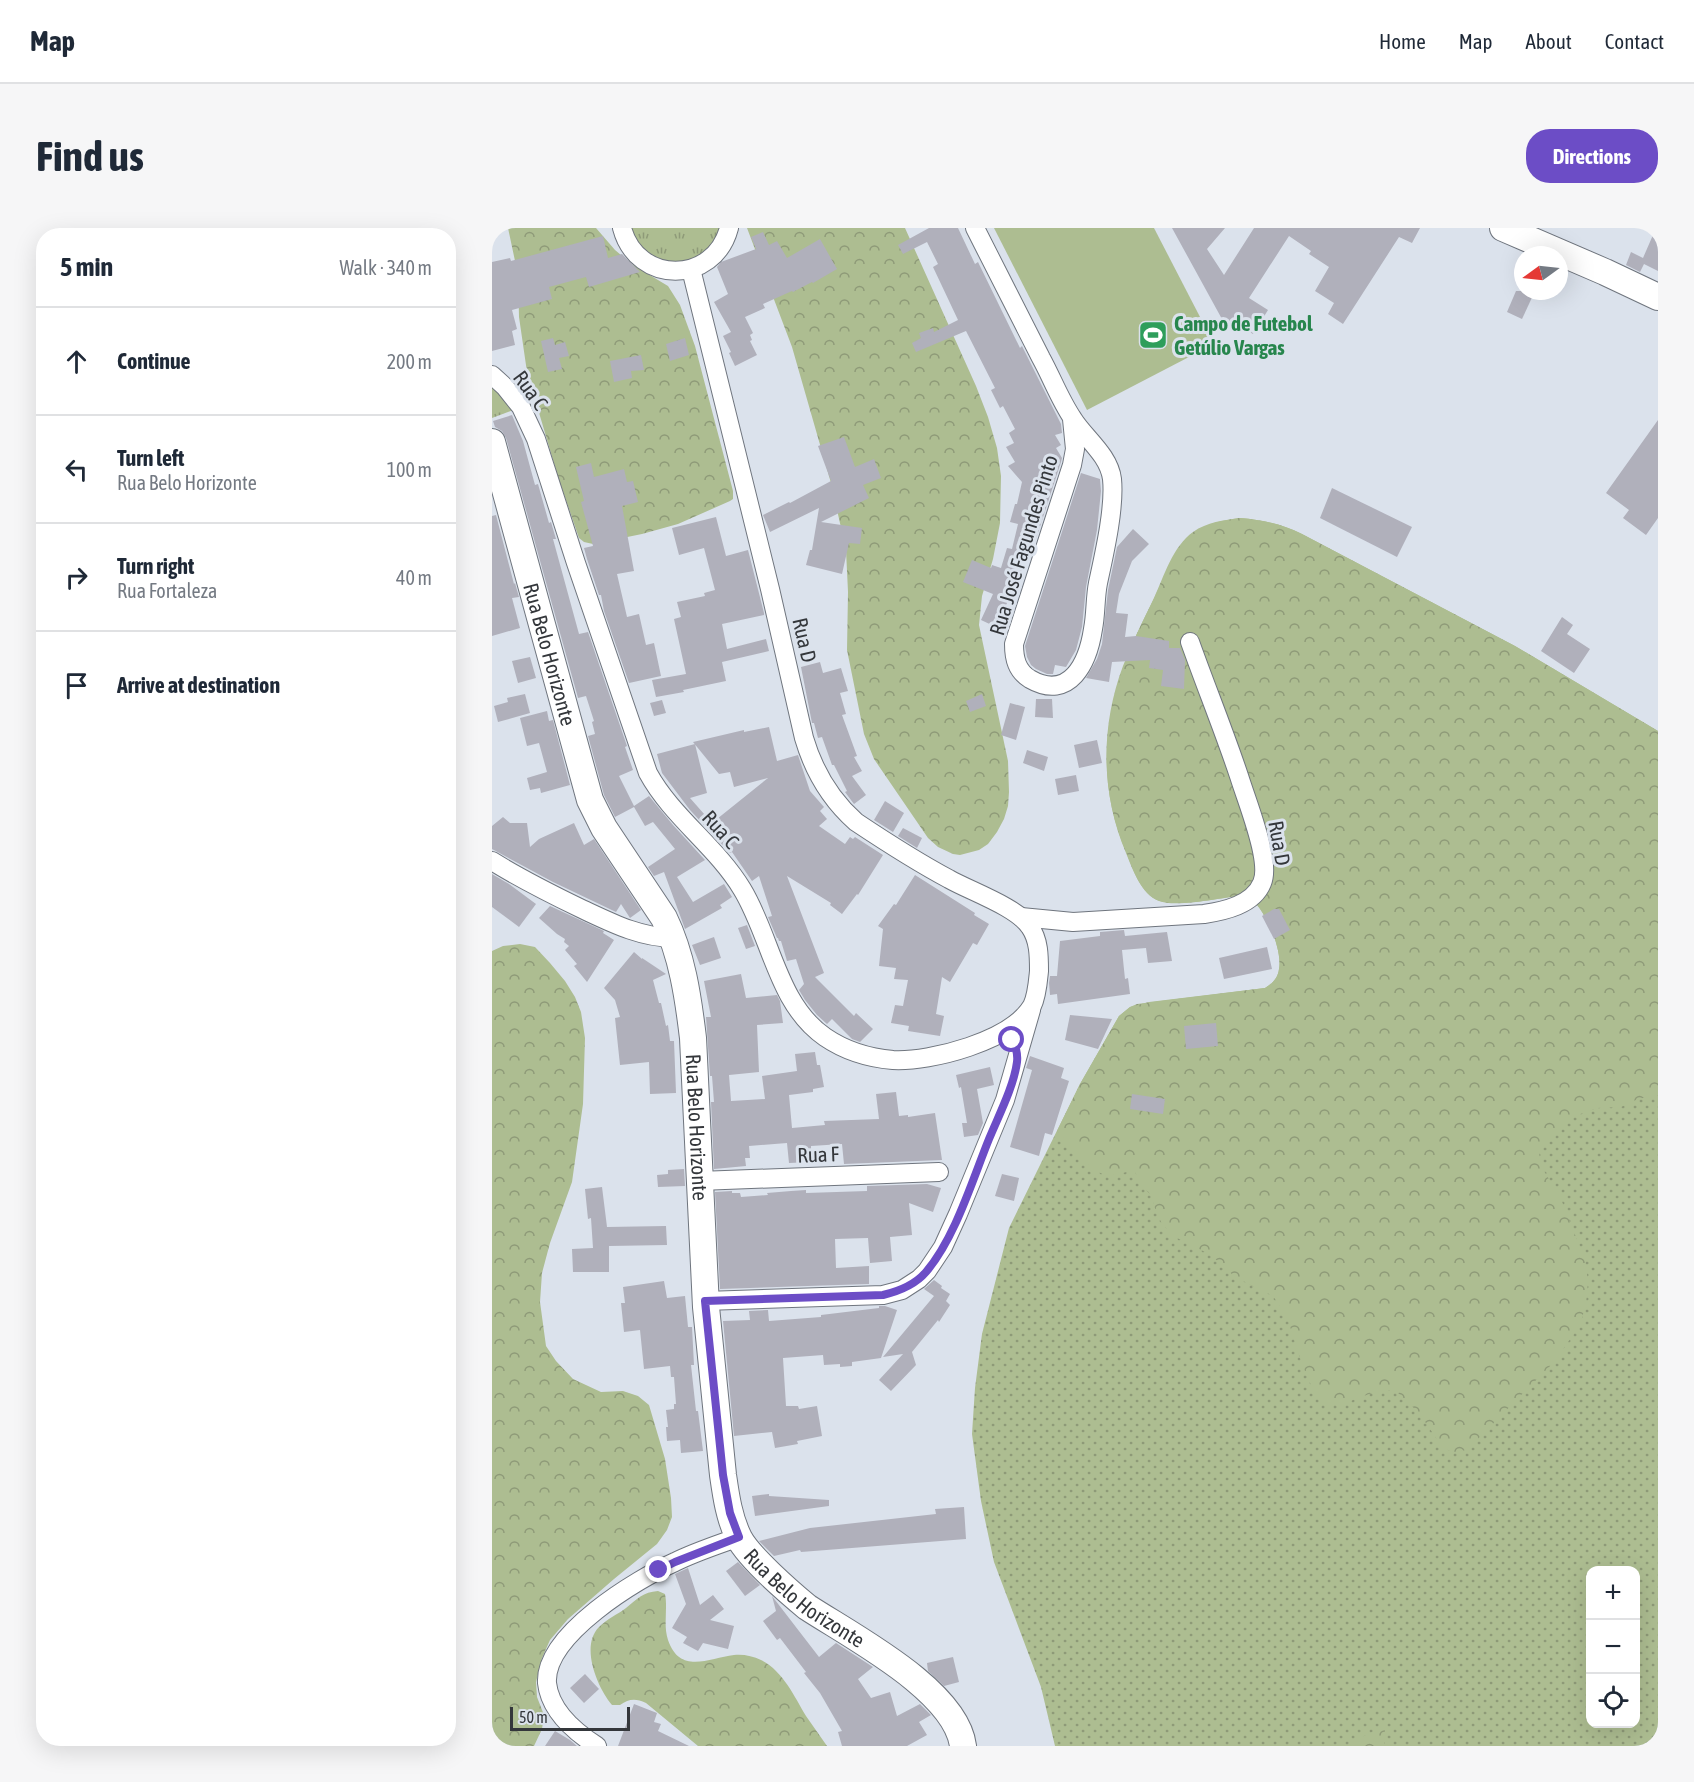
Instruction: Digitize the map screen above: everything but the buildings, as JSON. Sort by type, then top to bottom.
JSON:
[{"type":"street","points":[[622,228],[633,250],[648,264],[667,271],[691,269],[705,263],[723,244],[729,228]]},
{"type":"street","name":"Rua José Fagundes Pinto","points":[[975,228],[1072,419],[1102,456],[1112,478],[1112,494],[1091,640],[1074,677],[1066,683],[1046,686],[1021,671],[1016,664],[1014,644],[1072,465],[1075,449],[1072,419]]},
{"type":"street","points":[[1503,228],[1658,297]]},
{"type":"street","name":"Rua D","points":[[691,269],[770,589],[804,738],[820,779],[837,803],[856,822],[949,879],[1021,917],[1068,921],[1110,921],[1216,912],[1239,905],[1257,892],[1262,884],[1263,853],[1251,812],[1190,642]]},
{"type":"street","name":"Rua C","points":[[492,375],[521,407],[536,439],[648,773],[666,802],[741,888],[754,911],[790,998],[800,1015],[814,1029],[834,1042],[855,1051],[883,1059],[916,1059],[939,1055],[999,1035],[1024,1016],[1033,1004]]},
{"type":"street","name":"Rua Belo Horizonte","points":[[492,442],[590,800],[615,845],[654,901],[673,938],[681,962],[691,1019],[705,1301],[723,1475],[730,1513],[743,1545],[807,1607],[900,1667],[931,1694],[954,1720],[963,1746]]},
{"type":"street","points":[[492,861],[550,894],[621,927],[647,936],[673,938]]},
{"type":"street","points":[[1021,917],[1031,928],[1037,943],[1039,974]]},
{"type":"street","points":[[705,1301],[876,1296],[902,1290],[919,1279],[935,1260],[951,1230],[1005,1100],[1033,1004],[1042,948],[1047,936],[1055,927],[1068,921]]},
{"type":"street","points":[[999,1035],[1009,1037],[1014,1044],[1017,1064]]},
{"type":"street","name":"Rua F","points":[[699,1181],[939,1172]]},
{"type":"street","points":[[597,1746],[560,1714],[549,1692],[548,1675],[560,1648],[581,1623],[617,1594],[675,1562],[739,1537]]},
{"type":"green space","points":[[508,228],[596,228],[615,250],[633,265],[668,286],[680,305],[695,346],[733,491],[733,499],[678,524],[642,534],[593,544],[579,538],[558,477],[527,372],[519,317],[518,275]]},
{"type":"green space","points":[[623,228],[728,228],[719,249],[664,269]]},
{"type":"green space","points":[[747,228],[905,228],[988,417],[997,448],[1001,476],[1000,523],[993,559],[982,596],[979,625],[1008,761],[1009,792],[1004,819],[988,844],[979,850],[960,855],[953,854],[938,847],[928,838],[874,759],[864,734],[847,650],[846,550],[831,483],[792,347]]},
{"type":"green space","points":[[994,228],[1154,228],[1214,344],[1087,410]]},
{"type":"green space","points":[[492,380],[519,408],[492,418]]},
{"type":"green space","points":[[1240,518],[1264,521],[1302,534],[1515,646],[1658,731],[1658,1746],[1055,1746],[1041,1687],[994,1562],[981,1501],[972,1434],[982,1334],[1009,1228],[1080,1084],[1119,1016],[1137,1004],[1265,988],[1270,985],[1278,972],[1278,951],[1271,928],[1259,907],[1245,895],[1167,903],[1147,893],[1135,874],[1118,831],[1108,784],[1107,736],[1110,713],[1123,666],[1180,546],[1194,533],[1214,523]]},
{"type":"green space","points":[[1240,518],[1272,523],[1302,534],[1515,646],[1658,731],[1658,1095],[1638,1099],[1621,1107],[1597,1108],[1575,1116],[1539,1152],[1541,1166],[1561,1199],[1585,1260],[1588,1281],[1586,1304],[1580,1325],[1554,1362],[1467,1450],[1453,1452],[1443,1448],[1419,1413],[1395,1390],[1380,1390],[1345,1403],[1328,1405],[1313,1390],[1287,1317],[1273,1296],[1235,1277],[1211,1255],[1173,1236],[1161,1222],[1152,1196],[1143,1187],[1134,1170],[1113,1175],[1100,1173],[1087,1163],[1057,1131],[1080,1084],[1119,1016],[1130,1007],[1149,1002],[1265,988],[1270,985],[1278,972],[1278,951],[1271,928],[1259,907],[1245,895],[1199,902],[1173,903],[1155,899],[1145,890],[1135,873],[1118,831],[1108,785],[1107,739],[1116,692],[1130,650],[1170,562],[1180,545],[1193,532],[1216,522]]},
{"type":"green space","points":[[520,944],[535,947],[565,981],[581,1012],[585,1038],[583,1104],[572,1182],[542,1273],[540,1302],[546,1346],[573,1379],[601,1392],[623,1391],[638,1396],[649,1405],[665,1459],[672,1517],[667,1530],[657,1544],[568,1619],[550,1640],[542,1658],[536,1682],[537,1697],[544,1715],[542,1729],[534,1746],[492,1746],[492,951],[503,946]]},
{"type":"green space","points":[[658,1591],[665,1594],[668,1640],[673,1651],[680,1658],[696,1662],[741,1655],[761,1660],[782,1677],[827,1746],[698,1746],[646,1703],[632,1700],[620,1705],[612,1705],[601,1688],[593,1666],[591,1645],[593,1635],[602,1624],[640,1596]]},
{"type":"green space","points":[[1385,1726],[1384,1746],[1351,1746],[1362,1737]]},
{"type":"place","name":"Campo de Futebol Getúlio Vargas","points":[[1153,335]]},
{"type":"route","points":[[659,1570],[739,1537],[730,1513],[723,1475],[705,1301],[883,1295],[902,1290],[919,1279],[943,1247],[1005,1100],[1017,1064],[1016,1049],[1012,1040]]}]
